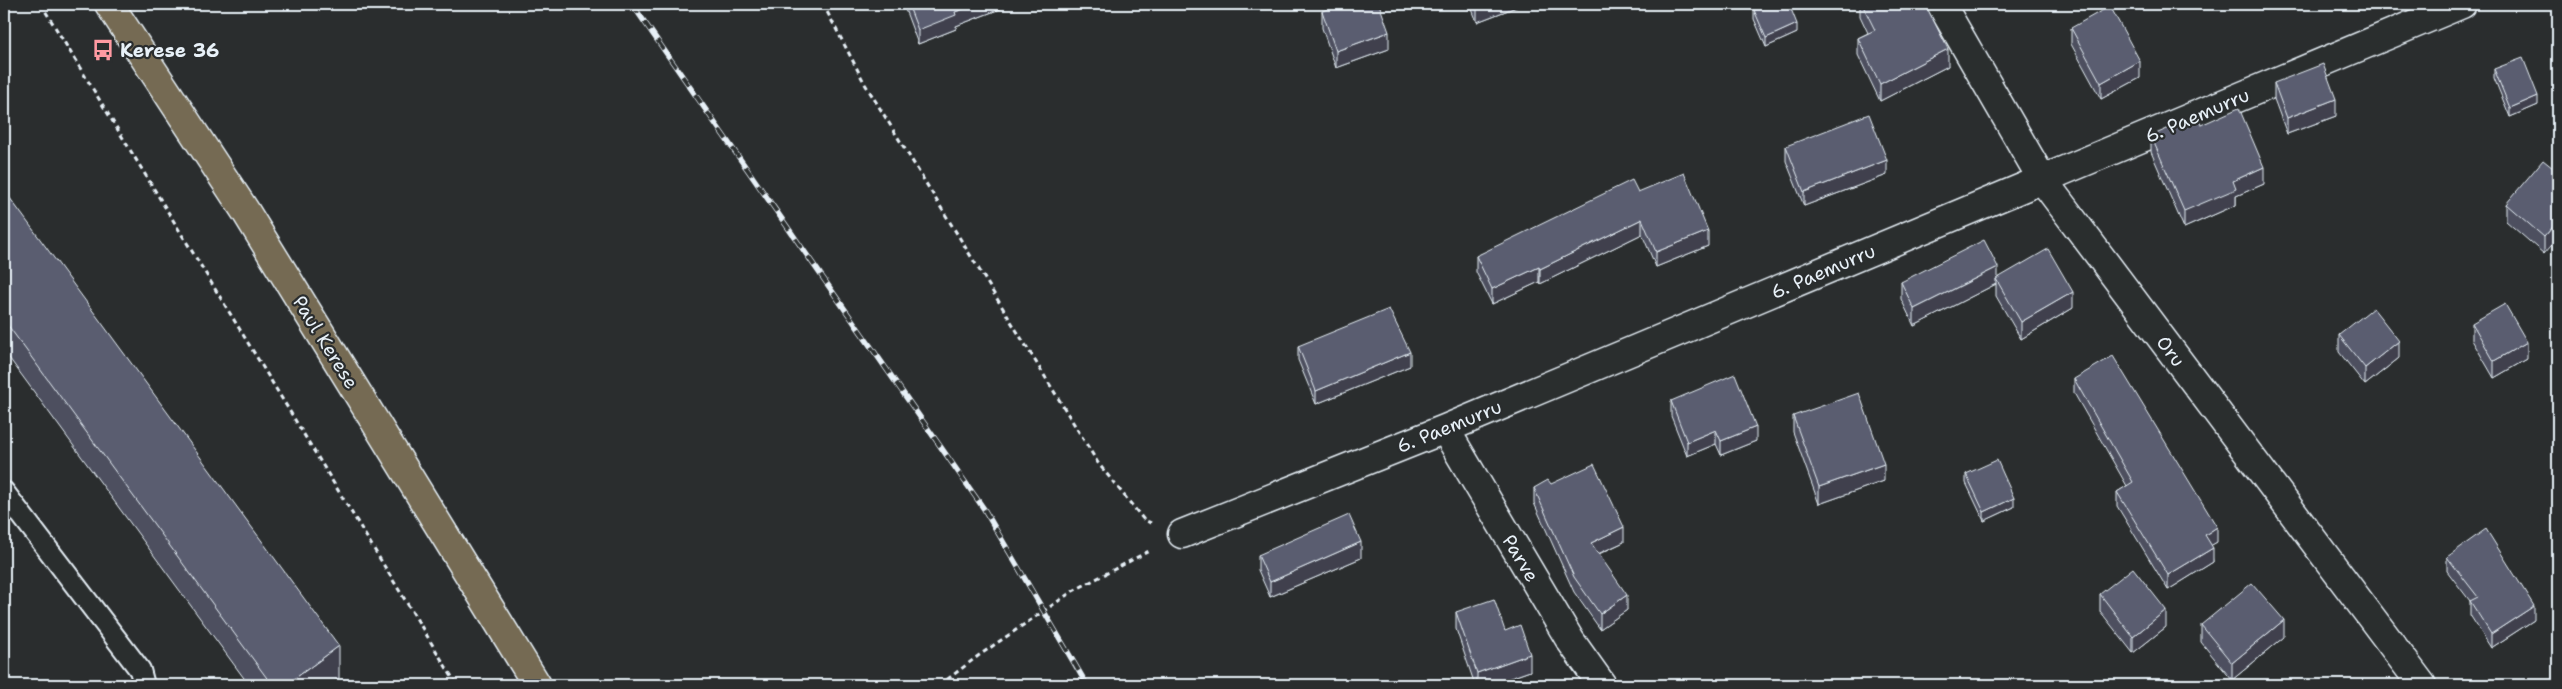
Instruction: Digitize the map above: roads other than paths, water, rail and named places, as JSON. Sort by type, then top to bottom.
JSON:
[{"type":"highway","name":"Paul Kerese","points":[[109,4],[246,212],[537,685]]},
{"type":"street","name":"Oru","points":[[1941,4],[2042,179],[2422,685]]},
{"type":"street","name":"6. Paemurru","points":[[1182,534],[1445,428],[2462,4]]},
{"type":"street","name":"Parve","points":[[1445,428],[1570,640],[1602,685]]},
{"type":"lane","points":[[4,492],[140,670],[144,685]]},
{"type":"railway","points":[[632,4],[984,509],[1087,685]]},
{"type":"place","name":"Kerese 36","points":[[103,50]]}]
